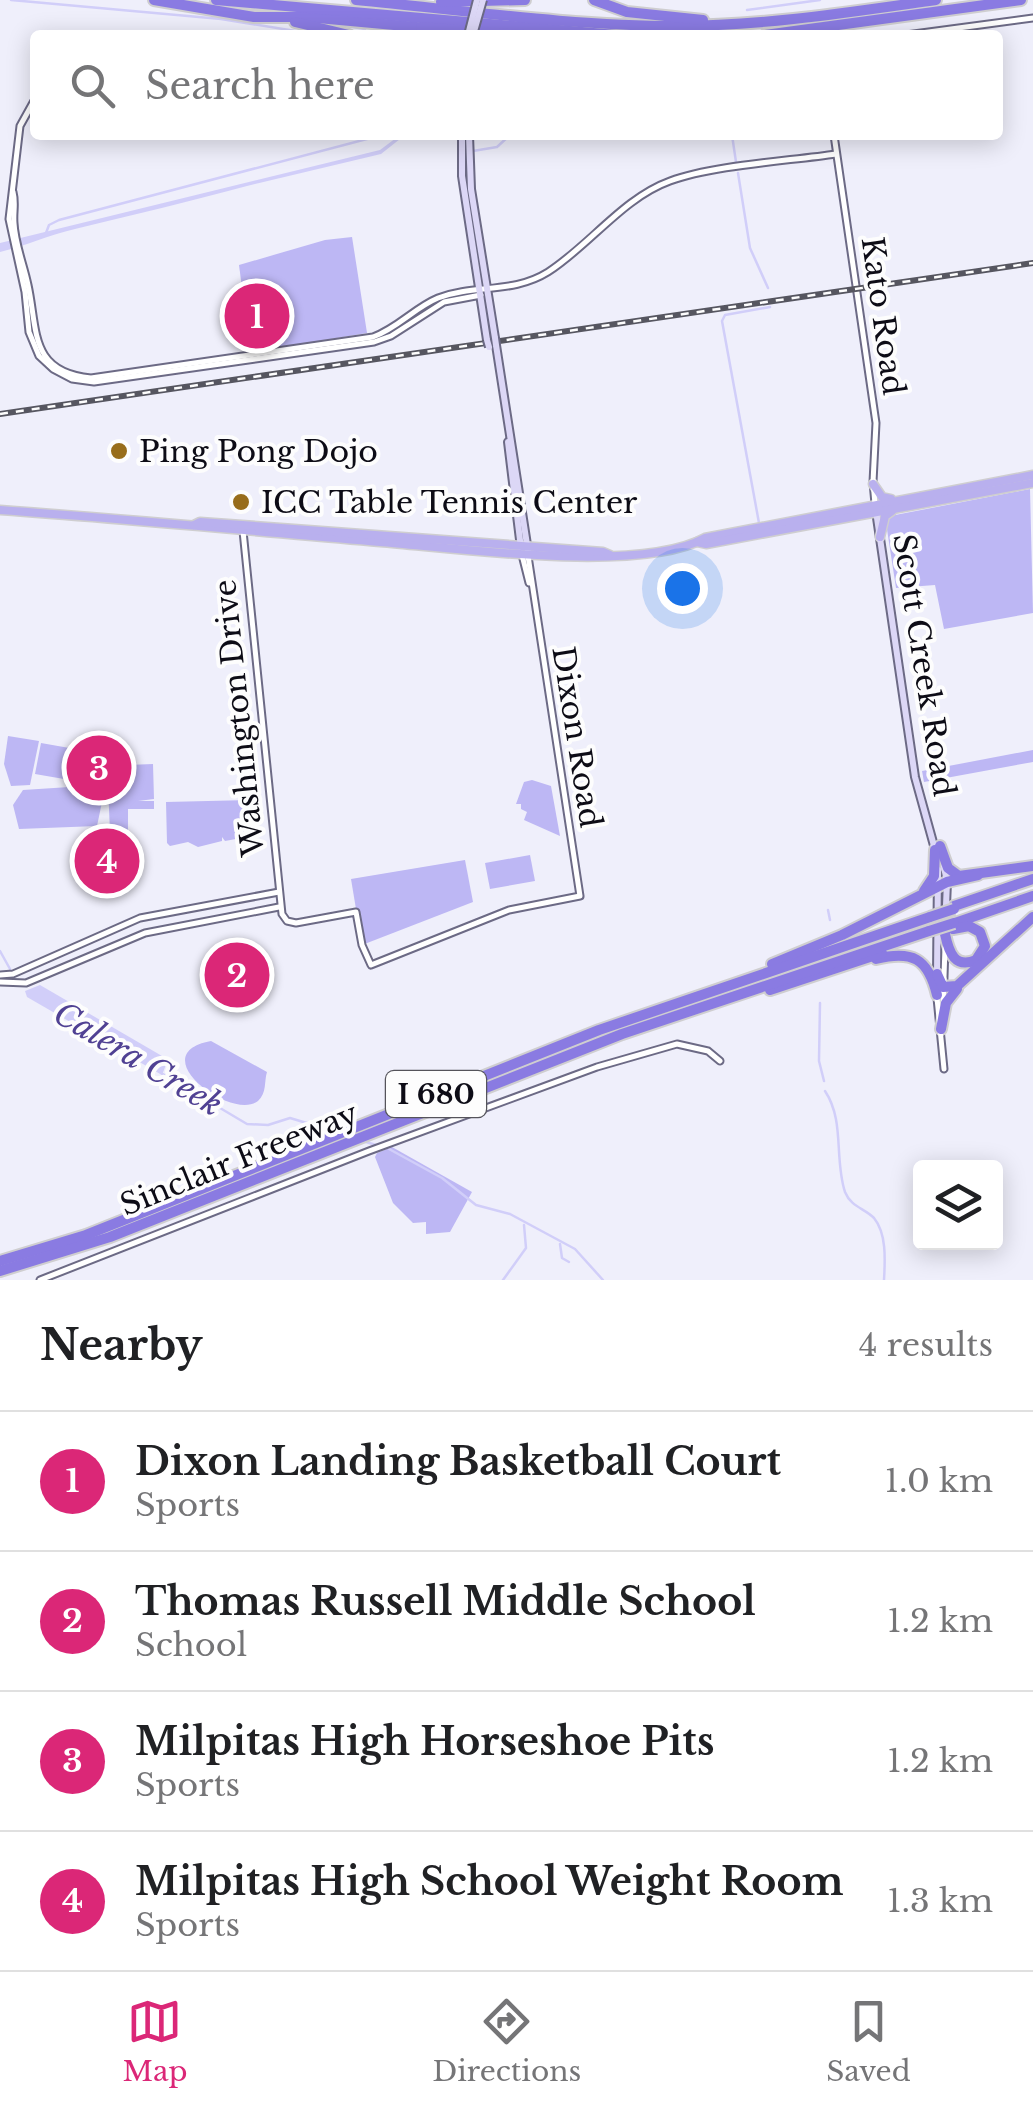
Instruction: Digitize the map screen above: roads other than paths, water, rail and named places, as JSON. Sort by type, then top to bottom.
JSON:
[{"type":"highway","points":[[154,0],[269,17],[457,15],[576,30]]},
{"type":"highway","points":[[216,0],[635,25],[713,24],[936,0]]},
{"type":"highway","points":[[356,0],[430,14]]},
{"type":"highway","points":[[380,0],[430,14]]},
{"type":"highway","points":[[457,15],[525,0]]},
{"type":"highway","points":[[594,0],[626,12],[700,19],[713,24]]},
{"type":"highway","points":[[801,30],[1020,0]]},
{"type":"highway","points":[[380,30],[430,14]]},
{"type":"highway","points":[[269,17],[327,30]]},
{"type":"highway","points":[[937,848],[953,874],[962,877],[1033,866]]},
{"type":"highway","points":[[920,894],[932,880],[937,848]]},
{"type":"highway","points":[[734,979],[853,930],[920,894],[978,875]]},
{"type":"highway","name":"I 680","points":[[3,1256],[95,1232],[598,1030],[1033,881]]},
{"type":"highway","points":[[832,967],[868,950],[951,929],[1033,896]]},
{"type":"highway","points":[[941,1028],[947,1001],[1033,917]]},
{"type":"highway","name":"Sinclair Freeway","points":[[3,1256],[103,1223],[579,1032],[877,934]]},
{"type":"highway","points":[[832,967],[929,934]]},
{"type":"highway","points":[[832,967],[908,956],[928,969],[940,991]]},
{"type":"highway","name":"Sinclair Freeway","points":[[0,1272],[110,1237],[548,1062],[716,1002],[775,989],[832,967]]},
{"type":"highway","points":[[937,974],[940,991]]},
{"type":"highway","points":[[940,991],[964,981]]},
{"type":"main road","points":[[475,30],[480,0]]},
{"type":"main road","points":[[466,140],[482,292],[524,550]]},
{"type":"main road","points":[[0,510],[628,556],[774,531],[906,499],[1033,475]]},
{"type":"main road","points":[[700,543],[804,518],[899,508],[1033,483]]},
{"type":"main road","points":[[873,484],[882,496],[906,499]]},
{"type":"main road","points":[[880,537],[885,516],[899,508]]},
{"type":"main road","name":"Scott Creek Road","points":[[876,509],[915,777],[937,848],[951,929]]},
{"type":"main road","points":[[726,534],[774,531],[804,523],[804,518]]},
{"type":"main road","name":"Scott Creek Road","points":[[937,974],[942,885]]},
{"type":"street","points":[[943,30],[1033,18]]},
{"type":"street","points":[[30,108],[20,126],[10,211],[30,291],[34,332],[43,353],[67,372],[91,378],[373,336],[398,326],[434,300],[522,284],[544,275],[645,194],[674,180],[836,154]]},
{"type":"street","name":"Kato Road","points":[[835,140],[876,423],[876,509]]},
{"type":"street","name":"Washington Drive","points":[[242,528],[280,906]]},
{"type":"street","name":"Dixon Road","points":[[280,906],[284,917],[293,923],[356,912],[362,945],[371,965],[509,910],[580,896],[524,550]]},
{"type":"street","points":[[0,978],[118,927],[172,912],[279,892]]},
{"type":"street","points":[[230,900],[232,916]]},
{"type":"street","points":[[0,978],[26,983],[145,933],[280,906]]},
{"type":"street","points":[[172,912],[175,927]]},
{"type":"street","points":[[118,927],[125,942]]},
{"type":"street","name":"Scott Creek Road","points":[[944,1070],[940,991],[951,929]]},
{"type":"street","points":[[22,991],[26,983]]},
{"type":"street","points":[[40,1280],[597,1067],[677,1044],[708,1051],[720,1061]]},
{"type":"water","points":[[399,140],[381,154],[65,231],[0,252],[0,243],[380,150]]},
{"type":"water","points":[[40,985],[162,1056],[167,1062],[162,1075],[27,997],[25,991]]},
{"type":"waterway","points":[[11,0],[221,19],[289,30]]},
{"type":"waterway","points":[[747,10],[820,0]]},
{"type":"waterway","points":[[334,24],[365,29]]},
{"type":"waterway","points":[[46,233],[49,225],[59,220],[363,140]]},
{"type":"waterway","points":[[473,151],[497,147],[505,140]]},
{"type":"waterway","points":[[733,140],[736,162]]},
{"type":"waterway","points":[[738,173],[750,248],[768,288]]},
{"type":"waterway","points":[[759,523],[722,321],[725,315],[770,307]]},
{"type":"waterway","points":[[828,910],[830,920]]},
{"type":"waterway","name":"Calera Creek","points":[[0,951],[10,969]]},
{"type":"waterway","points":[[820,1003],[819,1061],[824,1081]]},
{"type":"waterway","name":"Calera Creek","points":[[161,1073],[247,1124],[268,1125],[290,1118],[310,1124]]},
{"type":"waterway","points":[[825,1091],[835,1115],[845,1192],[874,1218],[881,1232],[884,1280]]},
{"type":"waterway","name":"Calera Creek","points":[[366,1142],[376,1145]]},
{"type":"waterway","name":"Calera Creek","points":[[389,1149],[442,1178],[476,1205],[510,1214],[575,1249],[603,1280]]},
{"type":"waterway","points":[[503,1280],[526,1248],[524,1225]]},
{"type":"waterway","points":[[560,1244],[562,1258],[569,1262]]},
{"type":"railway","points":[[0,414],[1033,263]]},
{"type":"place","name":"Dixon Landing Basketball Court","points":[[257,316]]},
{"type":"place","name":"Ping Pong Dojo","points":[[119,451]]},
{"type":"place","name":"ICC Table Tennis Center","points":[[241,502]]},
{"type":"place","name":"Milpitas High Horseshoe Pits","points":[[99,768]]},
{"type":"place","name":"Milpitas High School Weight Room","points":[[107,861]]},
{"type":"place","name":"Thomas Russell Middle School","points":[[237,975]]}]
